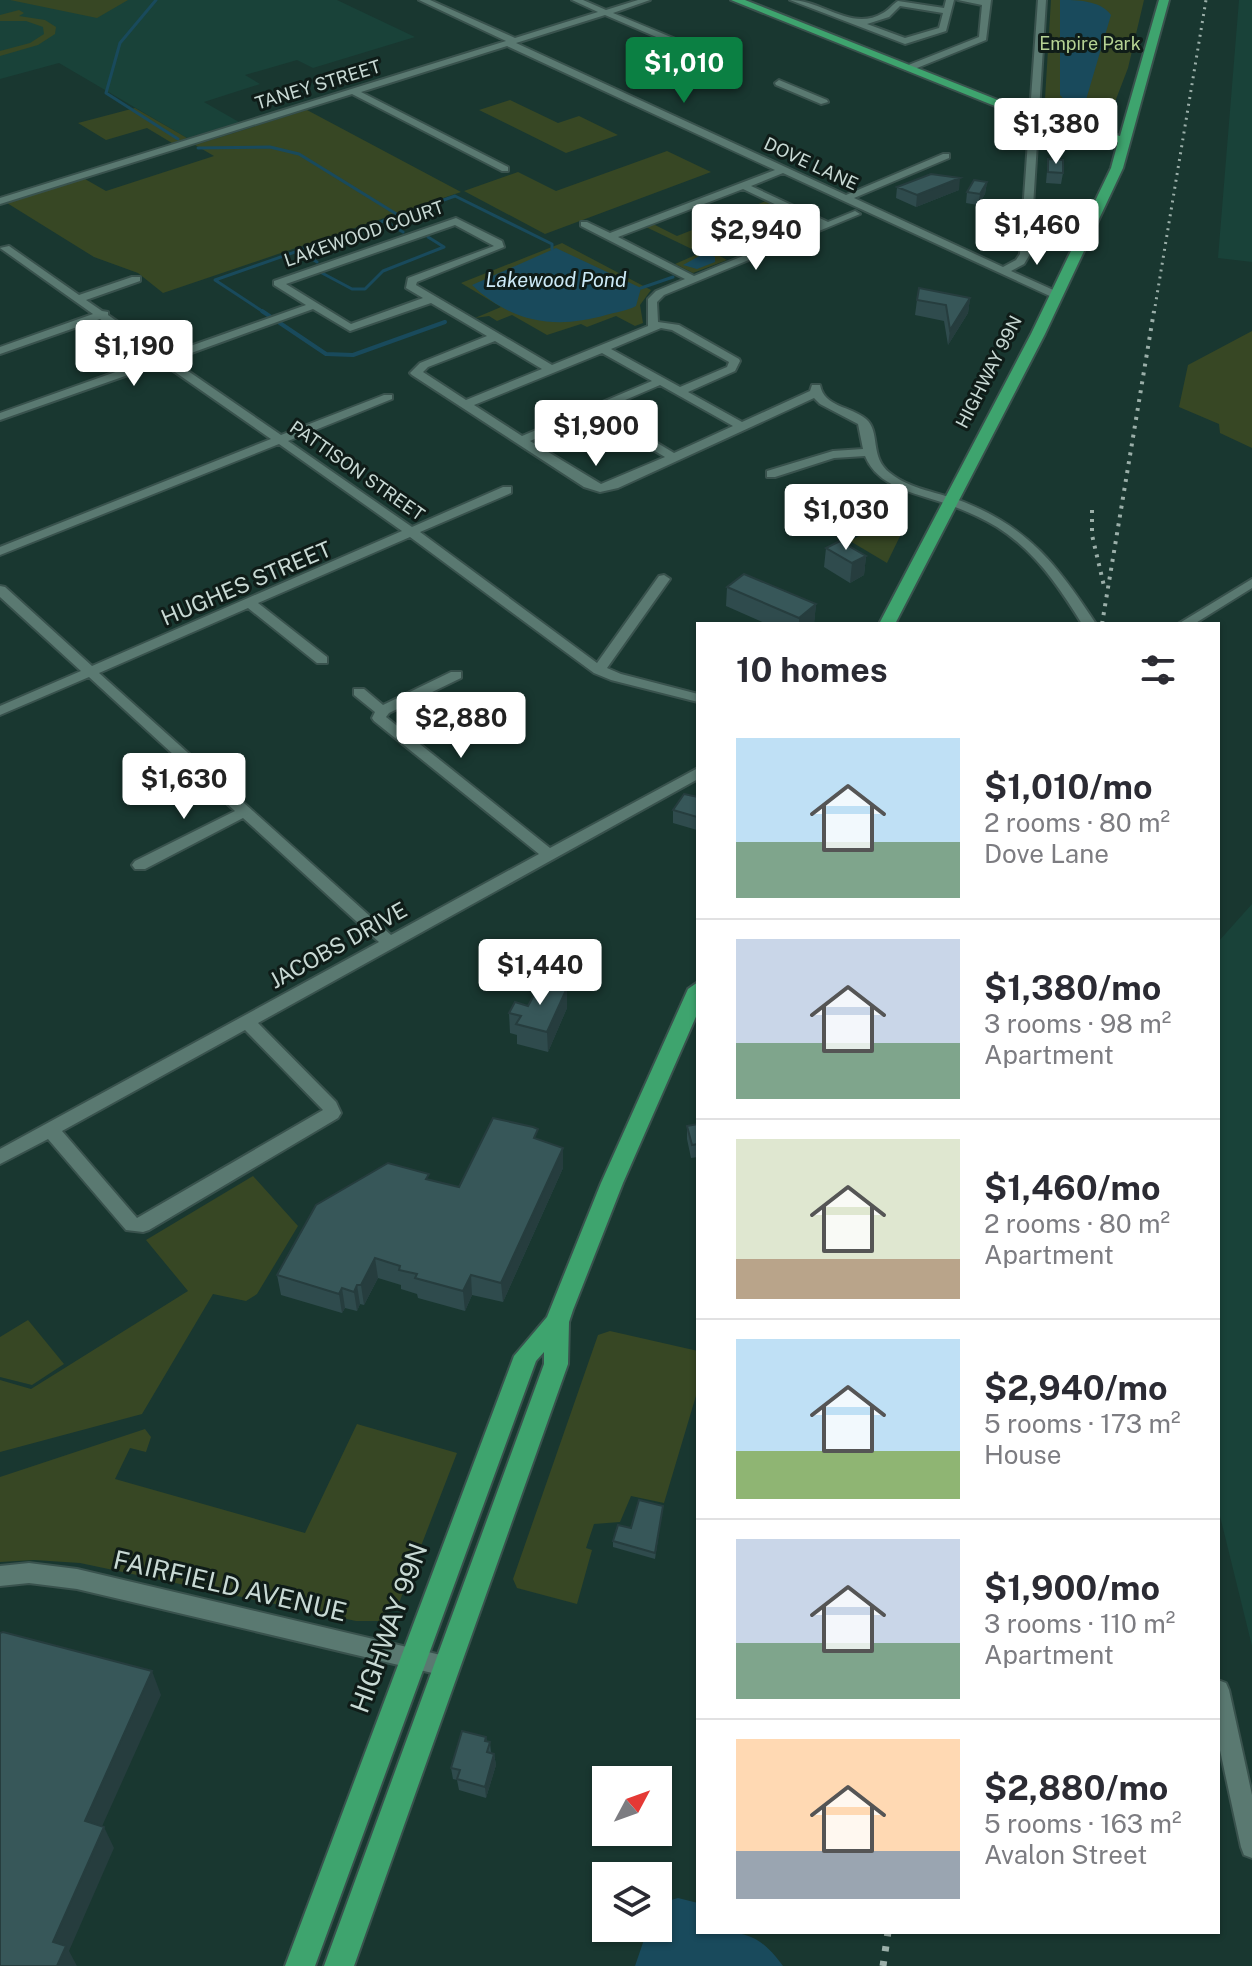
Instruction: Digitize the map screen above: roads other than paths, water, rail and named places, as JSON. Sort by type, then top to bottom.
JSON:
[{"type":"main road","points":[[736,0],[1034,118],[1127,141]]},
{"type":"main road","name":"HIGHWAY 99N","points":[[888,622],[1056,295],[1127,141],[1164,0]]},
{"type":"main road","name":"HIGHWAY 99N","points":[[339,1966],[556,1364],[557,1322],[612,1183],[696,994]]},
{"type":"main road","name":"HIGHWAY 99N","points":[[300,1966],[526,1356],[557,1322]]},
{"type":"street","name":"DOVE LANE","points":[[423,0],[1056,295]]},
{"type":"street","points":[[576,0],[699,52]]},
{"type":"street","name":"TANEY STREET","points":[[0,201],[646,0]]},
{"type":"street","points":[[796,0],[895,39],[913,41],[943,29],[950,0]]},
{"type":"street","points":[[909,68],[983,38],[987,1],[962,0]]},
{"type":"street","points":[[1003,271],[1020,262],[1025,254],[1042,0]]},
{"type":"street","points":[[858,24],[886,15],[898,3],[946,11]]},
{"type":"street","points":[[779,83],[824,102]]},
{"type":"street","points":[[353,91],[505,169]]},
{"type":"street","points":[[846,198],[946,156]]},
{"type":"street","points":[[610,237],[785,169]]},
{"type":"street","points":[[743,186],[827,225]]},
{"type":"street","points":[[653,327],[652,301],[656,296],[855,214]]},
{"type":"street","name":"LAKEWOOD COURT","points":[[449,221],[458,222],[500,245],[409,282],[412,288],[431,299],[350,328],[278,283],[449,221]]},
{"type":"street","points":[[584,224],[692,279]]},
{"type":"street","name":"PATTISON STREET","points":[[5,248],[104,314],[413,533],[599,670],[696,697]]},
{"type":"street","points":[[81,298],[136,279]]},
{"type":"street","points":[[431,299],[550,369]]},
{"type":"street","points":[[0,417],[312,306]]},
{"type":"street","points":[[0,351],[104,314]]},
{"type":"street","points":[[464,405],[653,327],[675,327],[735,361],[731,369],[679,392]]},
{"type":"street","points":[[495,337],[416,370],[419,377],[600,488],[614,485],[674,458],[816,390],[824,402],[863,422],[868,452],[891,479],[952,501],[1019,533],[1034,546],[1088,622]]},
{"type":"street","points":[[602,348],[742,427]]},
{"type":"street","points":[[521,441],[660,381]]},
{"type":"street","points":[[0,551],[388,397]]},
{"type":"street","points":[[593,410],[674,458]]},
{"type":"street","points":[[771,474],[833,455],[868,452]]},
{"type":"street","name":"HUGHES STREET","points":[[0,711],[507,490]]},
{"type":"street","points":[[599,670],[664,579]]},
{"type":"street","points":[[1188,622],[1252,583]]},
{"type":"street","points":[[0,590],[389,942]]},
{"type":"street","points":[[250,603],[322,660]]},
{"type":"street","points":[[456,675],[382,711],[378,716],[548,854]]},
{"type":"street","points":[[359,692],[382,711]]},
{"type":"street","name":"JACOBS DRIVE","points":[[0,1157],[696,774]]},
{"type":"street","points":[[140,865],[246,811]]},
{"type":"street","points":[[50,1129],[132,1225],[143,1225],[332,1113],[330,1107],[246,1021]]},
{"type":"street","name":"FAIRFIELD AVENUE","points":[[0,1576],[29,1573],[77,1579],[445,1666]]},
{"type":"street","points":[[1220,1699],[1252,1847]]},
{"type":"water","points":[[1060,0],[1095,4],[1111,15],[1083,110],[1072,108],[1060,95]]},
{"type":"water","points":[[767,208],[777,212],[732,226],[733,230],[702,240],[696,247],[715,257],[715,262],[697,269],[683,265],[703,254],[694,247],[698,240],[693,235],[738,223],[735,219]]},
{"type":"water","name":"Lakewood Pond","points":[[556,248],[641,288],[636,306],[587,320],[534,320],[502,307],[472,285]]},
{"type":"water","points":[[678,1898],[696,1902],[696,1934],[746,1935],[764,1945],[783,1966],[635,1966],[643,1942],[672,1942],[672,1900]]},
{"type":"waterway","points":[[156,0],[120,43],[106,93],[178,139]]},
{"type":"waterway","points":[[198,148],[270,147],[299,154],[398,215]]},
{"type":"waterway","points":[[383,221],[455,196],[552,244],[552,249]]},
{"type":"waterway","points":[[299,251],[383,221]]},
{"type":"waterway","points":[[383,221],[403,232]]},
{"type":"waterway","points":[[322,273],[352,289],[365,289],[383,271],[444,247],[428,237]]},
{"type":"waterway","points":[[264,312],[215,280],[299,251]]},
{"type":"waterway","points":[[299,251],[317,262]]},
{"type":"waterway","points":[[641,288],[673,277]]},
{"type":"waterway","points":[[264,312],[326,354],[353,355],[445,322]]},
{"type":"railway","points":[[1154,313],[1206,0]]},
{"type":"railway","points":[[1102,622],[1154,311]]},
{"type":"railway","points":[[1092,510],[1092,535],[1104,586]]},
{"type":"railway","points":[[883,1966],[888,1934]]},
{"type":"park label","name":"Empire Park","points":[[1090,44]]}]
